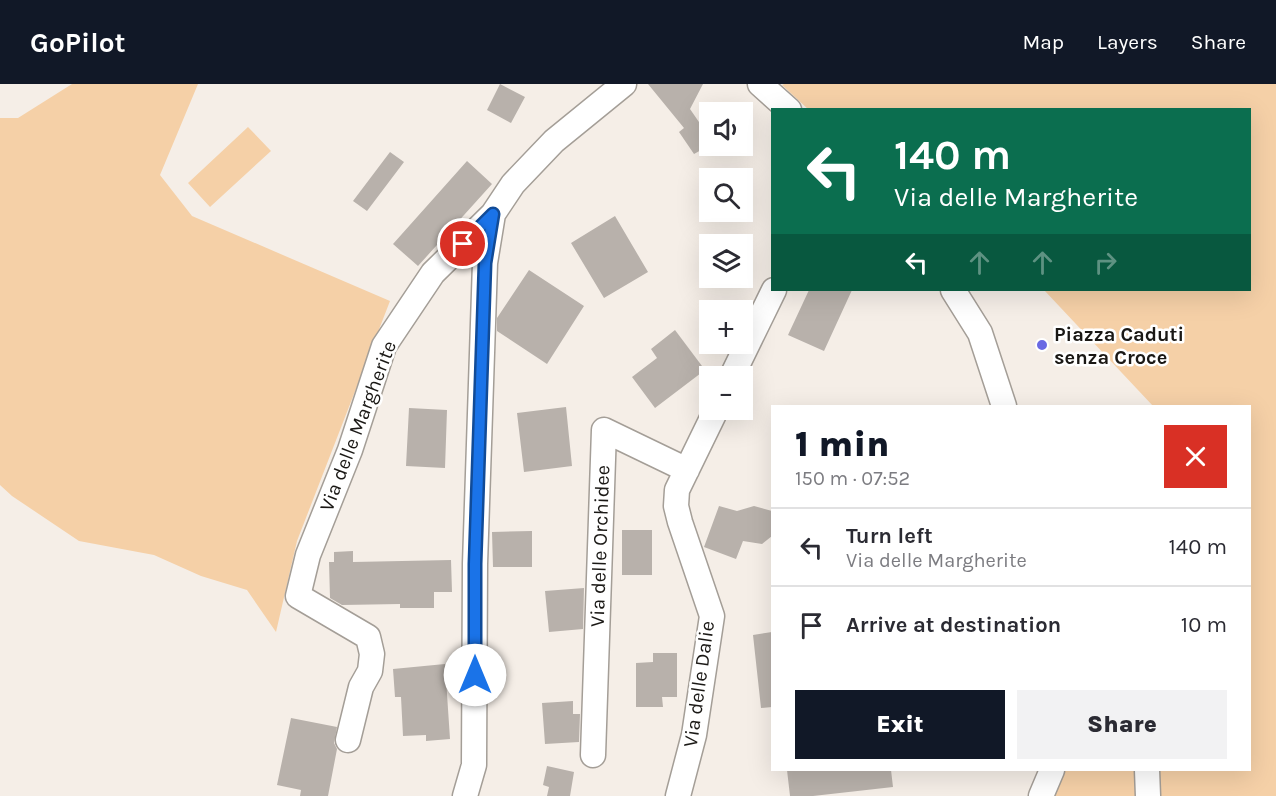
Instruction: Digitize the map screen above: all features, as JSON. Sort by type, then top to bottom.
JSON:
[{"type":"street","name":"Via delle Margherite","points":[[348,740],[361,687],[370,671],[372,654],[368,637],[298,596],[308,555],[350,450],[384,346],[433,273],[493,214],[513,184],[554,141],[624,84]]},
{"type":"street","points":[[760,84],[787,108]]},
{"type":"street","points":[[465,796],[474,765],[475,564],[484,275],[493,214]]},
{"type":"street","points":[[737,366],[774,291]]},
{"type":"street","points":[[954,291],[980,333],[1004,405]]},
{"type":"street","name":"Via delle Dalie","points":[[678,796],[694,735],[712,616],[676,506],[677,490],[711,420]]},
{"type":"street","name":"Via delle Orchidee","points":[[593,755],[604,430],[687,470]]},
{"type":"street","points":[[1041,796],[1052,771]]},
{"type":"street","points":[[1147,771],[1148,796]]},
{"type":"shaded area","points":[[72,84],[198,84],[160,175],[192,216],[390,301],[297,541],[276,632],[247,590],[201,576],[154,555],[79,541],[12,496],[0,485],[0,118],[18,118]]},
{"type":"shaded area","points":[[1276,84],[1276,796],[1040,796],[1051,771],[1251,771],[1251,405],[1152,405],[1045,291],[1251,291],[1251,108],[807,108],[782,85]]},
{"type":"shaded area","points":[[248,127],[271,151],[210,207],[188,183]]},
{"type":"building","points":[[500,84],[525,97],[511,123],[487,110]]},
{"type":"building","points":[[648,84],[703,84],[690,109],[699,122],[699,151],[694,154],[679,132],[684,128]]},
{"type":"building","points":[[390,152],[404,162],[367,211],[353,201]]},
{"type":"building","points":[[467,161],[492,184],[418,266],[393,244]]},
{"type":"building","points":[[615,216],[648,272],[604,298],[571,243]]},
{"type":"building","points":[[529,270],[584,306],[547,364],[497,331],[497,318]]},
{"type":"building","points":[[809,291],[852,291],[824,351],[788,335]]},
{"type":"building","points":[[675,330],[702,366],[699,366],[699,375],[655,408],[632,377],[657,358],[651,349]]},
{"type":"building","points":[[566,407],[572,466],[524,472],[517,413]]},
{"type":"building","points":[[409,408],[447,410],[445,468],[406,466]]},
{"type":"building","points":[[719,506],[737,511],[754,506],[771,511],[771,537],[762,544],[743,541],[736,559],[704,547]]},
{"type":"building","points":[[622,530],[652,530],[652,575],[622,575]]},
{"type":"building","points":[[532,531],[532,567],[493,567],[492,532]]},
{"type":"building","points":[[353,551],[353,562],[451,560],[452,592],[434,592],[434,608],[400,608],[400,604],[342,605],[330,598],[329,562],[334,562],[334,552]]},
{"type":"building","points":[[584,588],[583,629],[549,632],[545,591]]},
{"type":"building","points":[[771,632],[771,707],[761,708],[753,635]]},
{"type":"building","points":[[653,653],[677,653],[677,697],[662,697],[663,707],[636,707],[636,663],[653,662]]},
{"type":"building","points":[[445,664],[450,739],[426,741],[426,735],[403,736],[401,697],[395,697],[393,669]]},
{"type":"building","points":[[573,701],[573,714],[580,714],[579,742],[545,744],[542,703]]},
{"type":"building","points":[[291,718],[337,727],[334,743],[337,749],[328,796],[300,796],[301,790],[277,785]]},
{"type":"building","points":[[547,766],[574,772],[570,796],[547,796],[549,787],[543,785]]},
{"type":"building","points":[[787,771],[891,771],[893,787],[813,796],[790,796]]},
{"type":"place","name":"Piazza Caduti senza Croce","points":[[1042,345]]},
{"type":"route","points":[[463,244],[493,214],[485,263],[475,564],[475,675]]}]
